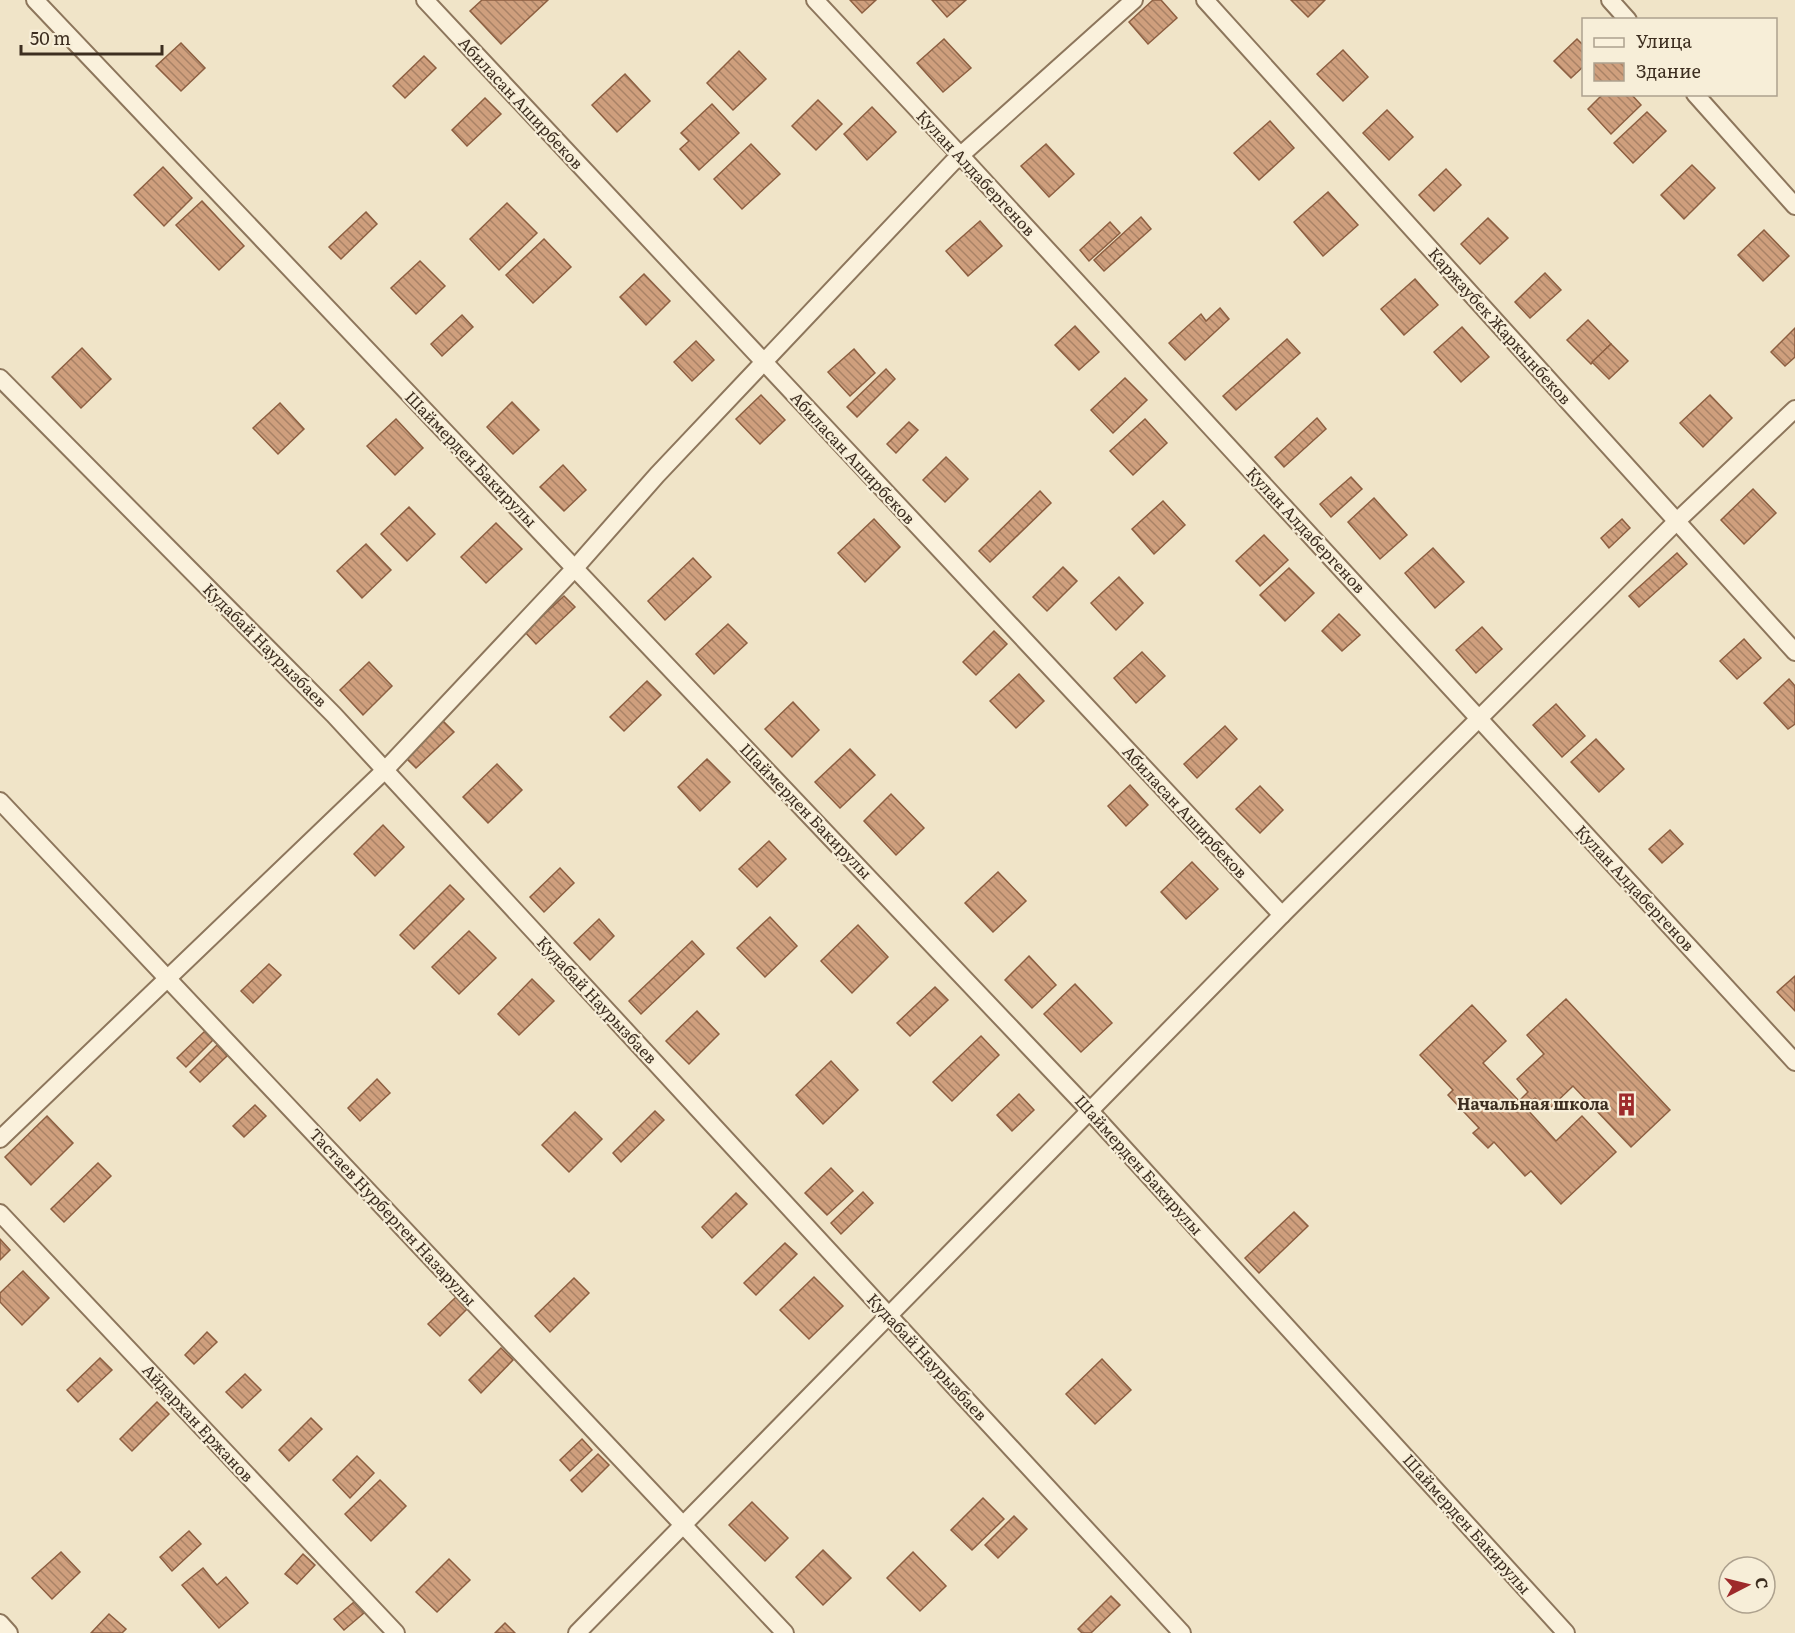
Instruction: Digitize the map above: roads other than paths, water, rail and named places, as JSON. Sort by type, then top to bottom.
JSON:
[{"type":"street","name":"Шаймерден Бакирулы","points":[[35,0],[1089,1110],[1566,1633]]},
{"type":"street","name":"Абиласан Аширбеков","points":[[425,0],[1282,915]]},
{"type":"street","name":"Кулан Алдабергенов","points":[[815,0],[1795,1062]]},
{"type":"street","points":[[0,1140],[385,770],[575,568],[657,475],[961,156],[1134,0]]},
{"type":"street","name":"Каржаубек Жаркынбеков","points":[[1205,0],[1795,652]]},
{"type":"street","points":[[1610,0],[1626,18]]},
{"type":"street","points":[[1697,96],[1795,206]]},
{"type":"street","name":"Кудабай Наурызбаев","points":[[0,378],[334,715],[1182,1633]]},
{"type":"street","points":[[577,1633],[1282,915],[1677,521],[1795,409]]},
{"type":"street","name":"Тастаев Нурберген Назарулы","points":[[0,801],[785,1633]]},
{"type":"street","name":"Айдархан Ержанов","points":[[0,1213],[396,1633]]},
{"type":"street","points":[[0,1623],[9,1633]]},
{"type":"place","name":"Начальная школа","points":[[1627,1104]]}]
